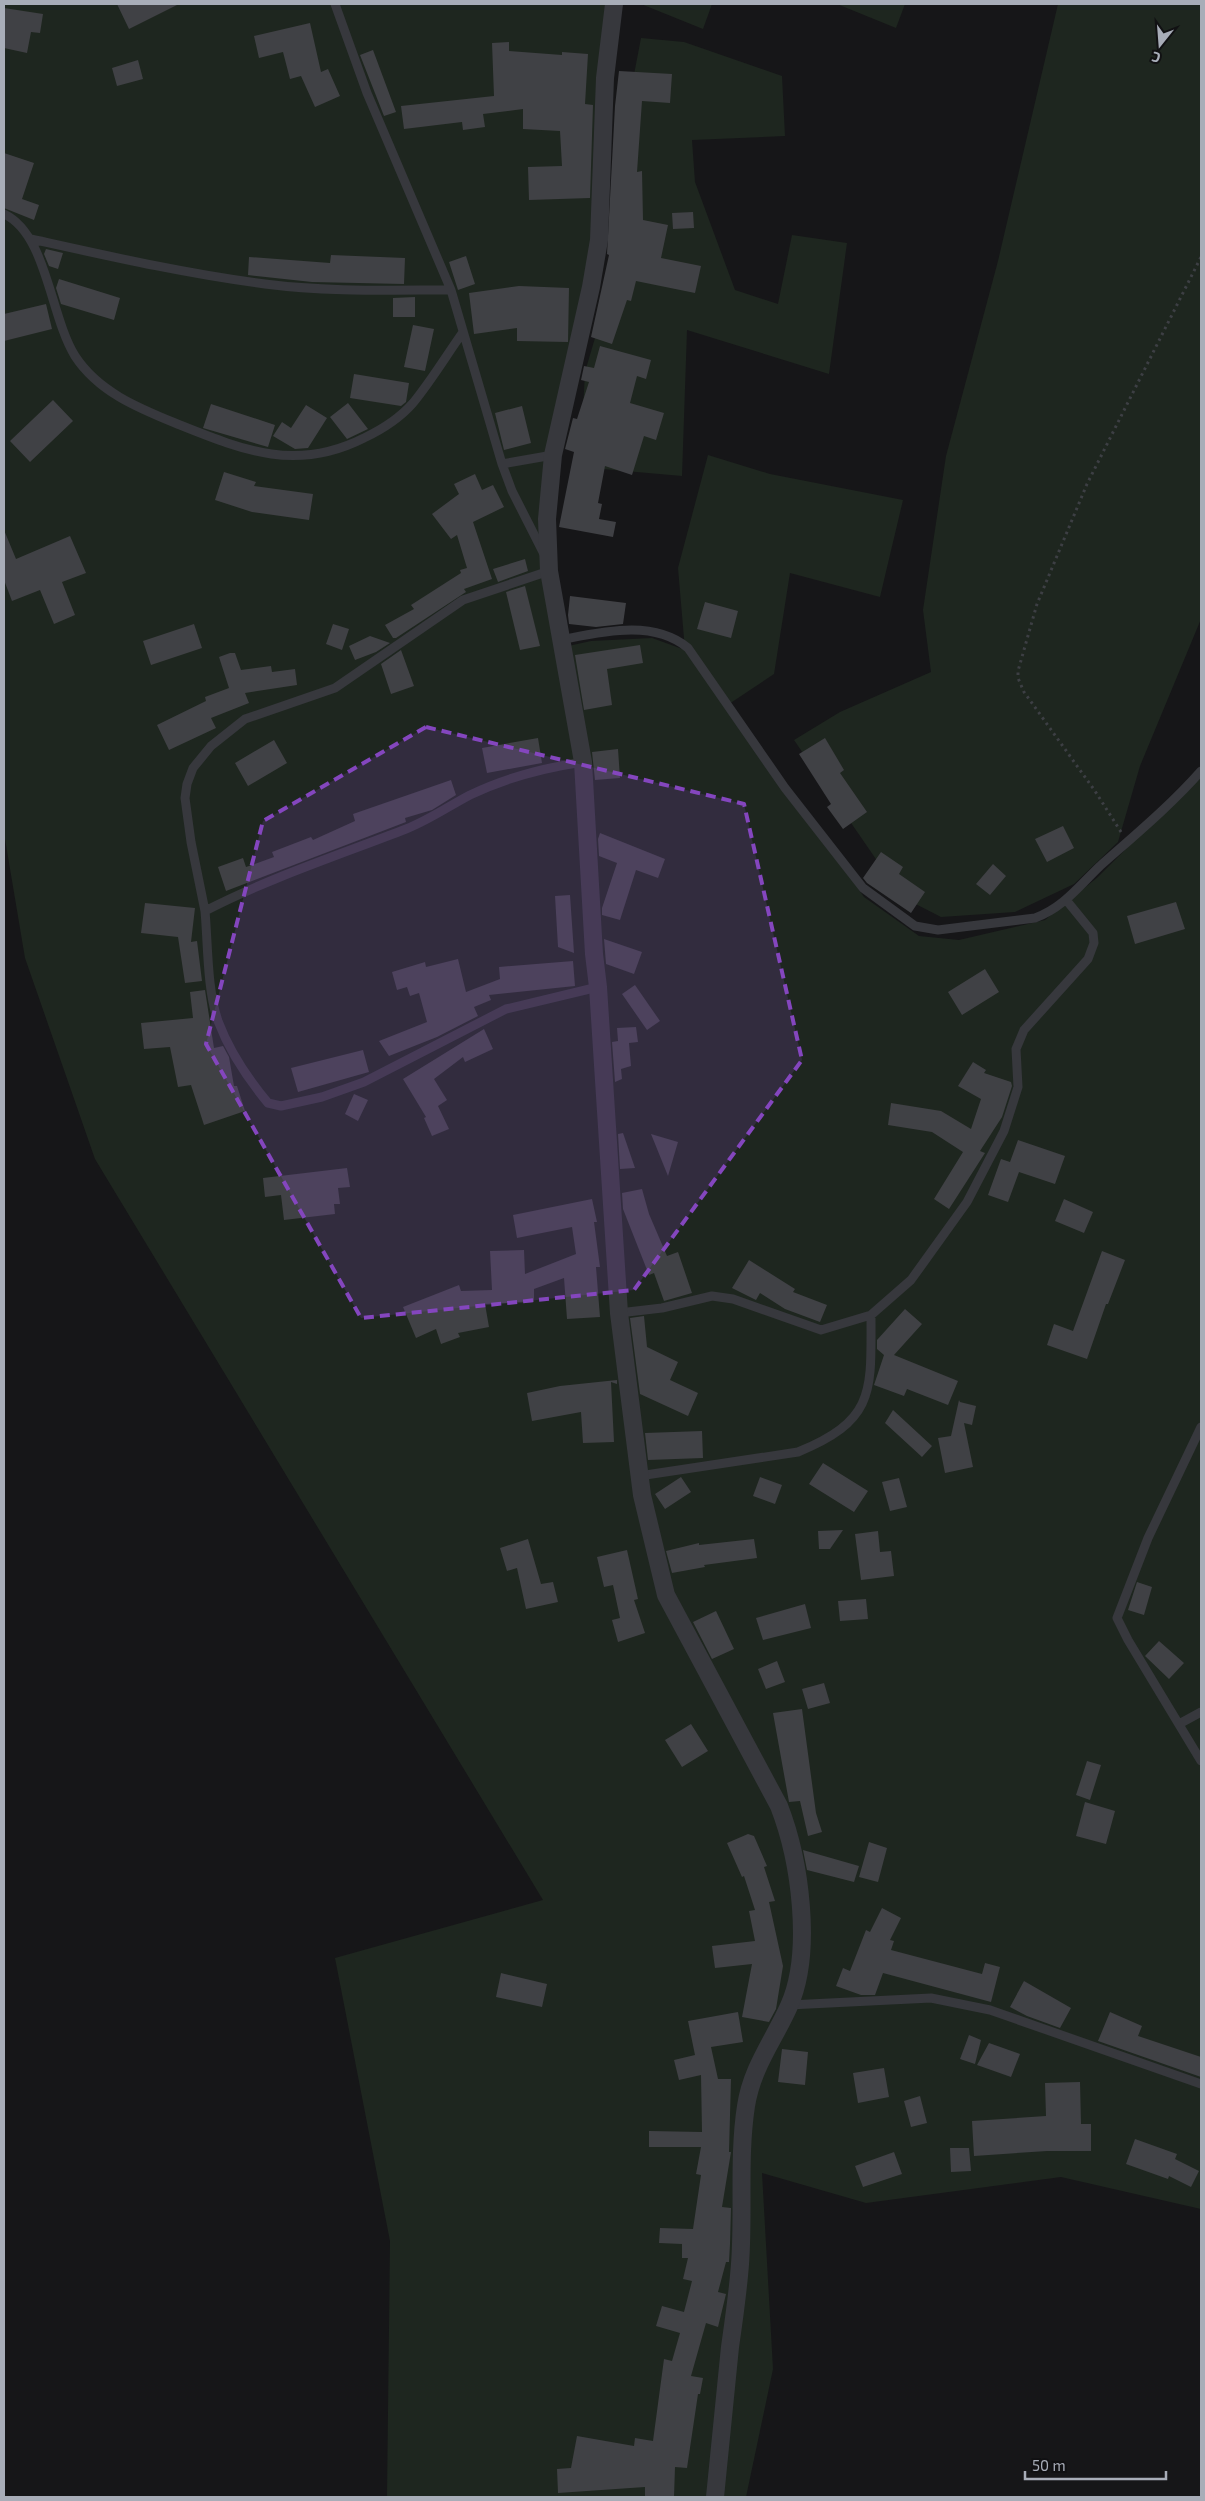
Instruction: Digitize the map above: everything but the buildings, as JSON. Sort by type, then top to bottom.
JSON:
[{"type":"street","points":[[614,4],[605,78],[600,240],[553,455],[547,519],[549,566],[560,640],[583,762],[594,954],[598,988],[619,1313],[639,1476],[666,1595],[779,1806],[787,1826],[794,1859],[799,1899],[802,1955],[797,1982],[789,2005],[754,2071],[746,2105],[743,2136],[743,2221],[740,2272],[715,2497]]},
{"type":"lane","points":[[335,4],[367,93],[451,290],[502,464],[512,491],[549,566],[463,600],[349,679],[317,696],[245,720],[211,746],[192,768],[185,798],[191,842],[205,911],[212,992],[218,1020],[241,1065],[268,1103],[274,1106],[281,1106],[322,1097],[364,1082],[506,1009],[598,988]]},
{"type":"lane","points":[[4,214],[16,221],[31,238],[68,344],[87,372],[108,390],[138,408],[218,440],[278,457],[317,455],[351,445],[385,428],[413,403],[463,332]]},
{"type":"lane","points":[[31,238],[196,273],[267,284],[361,290],[451,290]]},
{"type":"lane","points":[[502,464],[553,455]]},
{"type":"lane","points":[[560,640],[596,633],[642,630],[670,636],[688,648],[785,788],[856,880],[872,896],[915,926],[938,930],[1035,918],[1047,914],[1066,901],[1090,875],[1149,825],[1201,772]]},
{"type":"lane","points":[[205,911],[271,881],[409,828],[471,795],[512,776],[541,768],[583,762]]},
{"type":"lane","points":[[619,1313],[662,1308],[712,1296],[733,1299],[821,1330],[871,1315],[910,1280],[967,1202],[1004,1131],[1018,1087],[1016,1049],[1024,1030],[1088,959],[1092,950],[1093,933],[1066,901]]},
{"type":"lane","points":[[639,1476],[798,1452],[819,1444],[848,1425],[868,1391],[871,1372],[871,1315]]},
{"type":"lane","points":[[1201,1427],[1148,1538],[1117,1618],[1128,1640],[1201,1761]]},
{"type":"lane","points":[[1180,1724],[1201,1712]]},
{"type":"lane","points":[[789,2005],[931,1998],[966,2004],[1201,2084]]},
{"type":"path","points":[[1127,842],[1095,791],[1024,692],[1018,678],[1018,671],[1037,604],[1087,484],[1201,256]]},
{"type":"highlighted area","points":[[426,727],[744,804],[802,1060],[634,1290],[361,1318],[206,1044],[263,821]]},
{"type":"shaded area","points":[[4,4],[610,4],[597,232],[549,500],[559,648],[591,641],[652,638],[685,650],[678,568],[708,455],[770,474],[903,500],[880,597],[790,573],[774,674],[729,704],[864,897],[919,936],[959,940],[1045,920],[1098,877],[1156,819],[1201,767],[1201,2209],[1061,2177],[866,2203],[762,2173],[773,2369],[746,2497],[387,2497],[390,2241],[335,1958],[543,1900],[95,1159],[25,958],[4,833]]},
{"type":"shaded area","points":[[641,4],[712,4],[703,29]]},
{"type":"shaded area","points":[[837,4],[905,4],[896,28]]},
{"type":"shaded area","points":[[1058,4],[1201,4],[1201,619],[1140,766],[1118,842],[1074,884],[1015,912],[941,917],[902,897],[794,740],[840,712],[931,672],[923,610],[946,456],[998,261]]},
{"type":"shaded area","points":[[641,38],[684,42],[782,76],[785,136],[692,140],[695,182],[735,290],[778,304],[792,235],[847,243],[829,374],[687,330],[682,476],[580,467],[585,372],[612,280],[632,85]]}]
